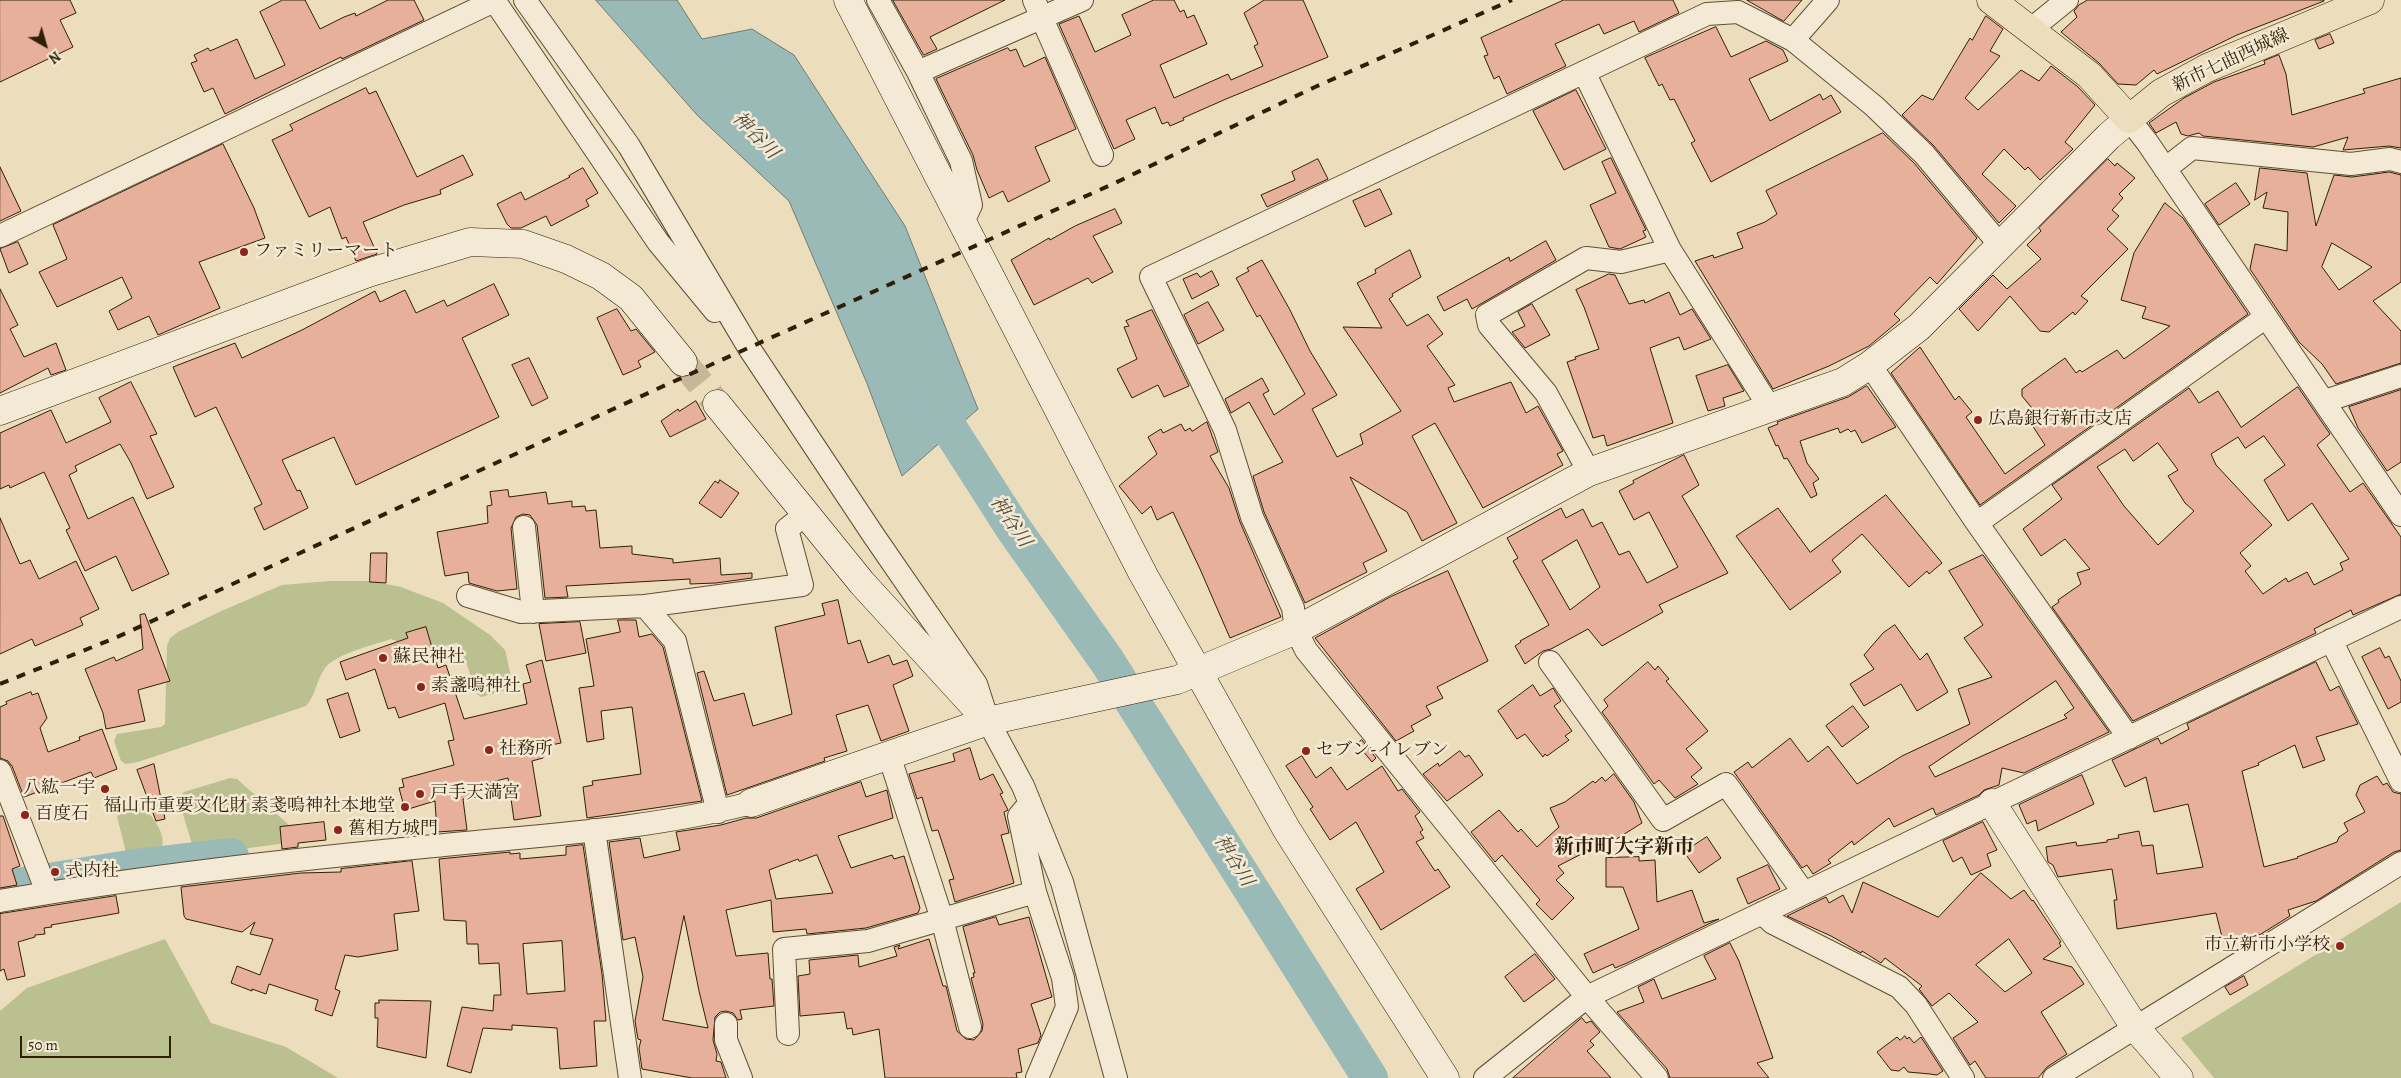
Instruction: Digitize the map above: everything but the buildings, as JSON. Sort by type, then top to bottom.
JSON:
[{"type":"main road","points":[[1991,0],[2089,75],[2129,119]]},
{"type":"main road","name":"新市七曲西城線","points":[[2129,119],[2161,93],[2207,68],[2370,0]]},
{"type":"street","points":[[0,236],[494,0],[658,242],[717,313],[730,314]]},
{"type":"street","points":[[525,0],[629,146],[755,356],[976,684],[988,721],[1030,803],[1062,882],[1116,1078]]},
{"type":"street","points":[[848,0],[1139,565],[1188,676],[1444,1078]]},
{"type":"street","points":[[878,0],[918,72],[961,161],[971,205],[963,222]]},
{"type":"street","points":[[918,72],[1038,9],[1082,0]]},
{"type":"street","points":[[1793,40],[1828,0]]},
{"type":"street","points":[[2030,30],[2067,0]]},
{"type":"street","points":[[1038,9],[1102,155]]},
{"type":"street","points":[[1657,1078],[1587,997],[1358,717],[1306,650],[1296,630],[1293,608],[1252,517],[1225,430],[1151,277],[1707,14],[1738,12],[1793,40],[1874,106],[1924,154],[2000,245]]},
{"type":"street","points":[[1584,72],[1670,250],[1770,408]]},
{"type":"street","points":[[0,901],[44,883],[594,830],[718,812],[751,803],[988,721],[1188,676],[1296,630],[1589,472],[1843,382],[1870,365],[1919,327],[2129,119],[2325,401],[2401,515]]},
{"type":"street","points":[[2165,170],[2192,148],[2351,164],[2390,159],[2401,162]]},
{"type":"street","points":[[0,411],[371,272],[470,242],[523,244],[566,259],[602,276],[631,298],[683,362]]},
{"type":"street","points":[[1589,472],[1546,393],[1489,325],[1487,315],[1586,258],[1621,262],[1670,250]]},
{"type":"street","points":[[1977,523],[2266,317]]},
{"type":"street","points":[[1870,365],[1977,523],[2129,738]]},
{"type":"street","points":[[2325,401],[2401,376]]},
{"type":"street","points":[[717,404],[862,583],[988,721]]},
{"type":"street","points":[[468,596],[522,612],[533,612],[645,606],[802,586],[787,529],[806,514]]},
{"type":"street","points":[[524,528],[533,612]]},
{"type":"street","points":[[645,606],[675,641],[718,812]]},
{"type":"street","points":[[1484,1078],[1587,997],[2401,607]]},
{"type":"street","points":[[2331,640],[2401,781]]},
{"type":"street","points":[[1550,662],[1663,820],[1726,784],[1804,893]]},
{"type":"street","points":[[889,755],[942,919],[970,1027]]},
{"type":"street","points":[[0,771],[44,883]]},
{"type":"street","points":[[1030,803],[1019,816],[1035,892],[1064,978],[1067,1007],[1037,1078]]},
{"type":"street","points":[[1992,803],[2134,1026],[2179,1078]]},
{"type":"street","points":[[594,830],[630,1078]]},
{"type":"street","points":[[2054,1078],[2134,1026],[2401,863]]},
{"type":"street","points":[[788,1034],[784,948],[868,941],[1035,892]]},
{"type":"street","points":[[1762,913],[1773,923],[1899,987],[1916,1005],[1963,1078]]},
{"type":"street","points":[[726,1024],[726,1040],[741,1078]]},
{"type":"green space","points":[[330,581],[371,581],[401,587],[443,603],[490,635],[505,650],[513,685],[510,689],[481,697],[477,694],[460,645],[457,643],[422,651],[391,639],[346,654],[330,663],[322,673],[306,706],[138,762],[126,764],[121,761],[114,741],[117,734],[161,727],[165,724],[167,646],[170,638],[178,632],[219,612],[282,585]]},
{"type":"green space","points":[[230,778],[237,779],[288,824],[290,829],[287,843],[204,854],[193,847],[181,808],[180,796],[184,792]]},
{"type":"green space","points":[[141,808],[156,822],[160,829],[163,843],[155,857],[130,862],[127,857],[117,816],[128,810]]},
{"type":"green space","points":[[125,856],[127,863],[59,876],[58,869]]},
{"type":"green space","name":"市立新市小学校","points":[[2401,902],[2401,1078],[2214,1078],[2181,1038]]},
{"type":"green space","points":[[165,939],[211,1023],[286,1047],[338,1078],[0,1078],[0,1011],[27,988]]},
{"type":"water","points":[[596,0],[677,0],[702,39],[752,29],[794,55],[905,226],[978,409],[902,476],[866,381],[789,201],[698,116]]},
{"type":"waterway","name":"神谷川","points":[[933,387],[951,431],[1013,528],[1107,661],[1370,1078]]},
{"type":"waterway","points":[[0,889],[129,868],[231,856]]},
{"type":"tunnel","points":[[683,362],[717,404]]},
{"type":"railway","points":[[0,684],[115,638],[657,389],[1115,183],[1315,87],[1512,0]]},
{"type":"place","name":"ファミリーマート","points":[[244,252]]},
{"type":"place","name":"広島銀行新市支店","points":[[1978,420]]},
{"type":"place","name":"蘇民神社","points":[[383,658]]},
{"type":"place","name":"素盞嗚神社","points":[[421,687]]},
{"type":"place","name":"社務所","points":[[489,750]]},
{"type":"place","name":"セブン-イレブン","points":[[1306,751]]},
{"type":"place","name":"八紘一宇","points":[[105,789]]},
{"type":"place","name":"戸手天満宮","points":[[420,794]]},
{"type":"place","name":"福山市重要文化財 素戔嗚神社本地堂","points":[[405,807]]},
{"type":"place","name":"百度石","points":[[25,815]]},
{"type":"place","name":"舊相方城門","points":[[338,830]]},
{"type":"place","name":"式内社","points":[[55,872]]},
{"type":"place","name":"市立新市小学校","points":[[2340,946]]},
{"type":"district","name":"新市町大字新市","points":[[1624,848]]}]
